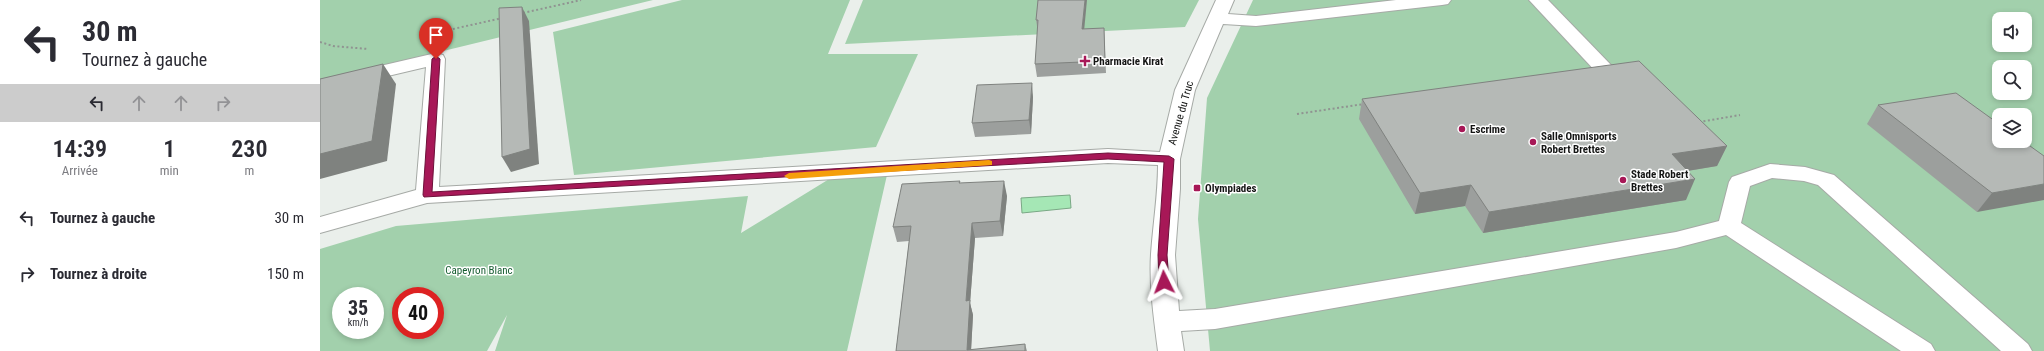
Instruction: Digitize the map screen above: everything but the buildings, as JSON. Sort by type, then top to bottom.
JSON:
[{"type":"street","points":[[1220,9],[1256,21],[1442,0]]},
{"type":"street","points":[[1538,0],[1605,70]]},
{"type":"street","name":"Avenue du Truc","points":[[1171,351],[1166,322],[1162,255],[1169,159],[1174,132],[1186,90],[1220,9]]},
{"type":"street","points":[[320,86],[436,59],[427,195]]},
{"type":"street","points":[[320,225],[427,195],[1108,156],[1169,159]]},
{"type":"street","points":[[1729,226],[1740,182],[1770,171],[1805,174],[1826,180],[2018,351]]},
{"type":"street","points":[[1166,322],[1215,319],[1668,242],[1729,226],[1922,351]]},
{"type":"path","points":[[521,14],[581,0]]},
{"type":"path","points":[[429,35],[506,17]]},
{"type":"path","points":[[320,42],[333,46],[368,49],[375,47]]},
{"type":"path","points":[[1297,114],[1366,104]]},
{"type":"path","points":[[1698,122],[1740,115]]},
{"type":"green space","points":[[320,0],[653,0],[320,81]]},
{"type":"green space","points":[[682,0],[850,0],[828,54],[918,54],[876,147],[574,175],[553,32]]},
{"type":"green space","points":[[863,0],[1199,0],[1185,27],[845,44]]},
{"type":"green space","name":"Stade Robert Brettes","points":[[1253,0],[2044,0],[2044,351],[1210,351],[1198,219],[1207,98]]},
{"type":"green space","name":"Capeyron Blanc","points":[[839,173],[887,175],[847,351],[495,351],[507,315],[487,351],[320,351],[320,249],[396,226],[748,196],[741,233]]},
{"type":"shaded area","points":[[1070,195],[1071,208],[1022,213],[1021,198]]},
{"type":"slow traffic","points":[[789,176],[989,163]]},
{"type":"place","name":"Pharmacie Kirat","points":[[1085,61]]},
{"type":"place","name":"Escrime","points":[[1462,129]]},
{"type":"place","name":"Salle Omnisports Robert Brettes","points":[[1533,142]]},
{"type":"place","name":"Stade Robert Brettes","points":[[1623,180]]},
{"type":"place","name":"Olympiades","points":[[1197,188]]},
{"type":"route","points":[[436,59],[427,195],[839,173],[1108,156],[1169,159],[1162,255],[1164,282]]}]
